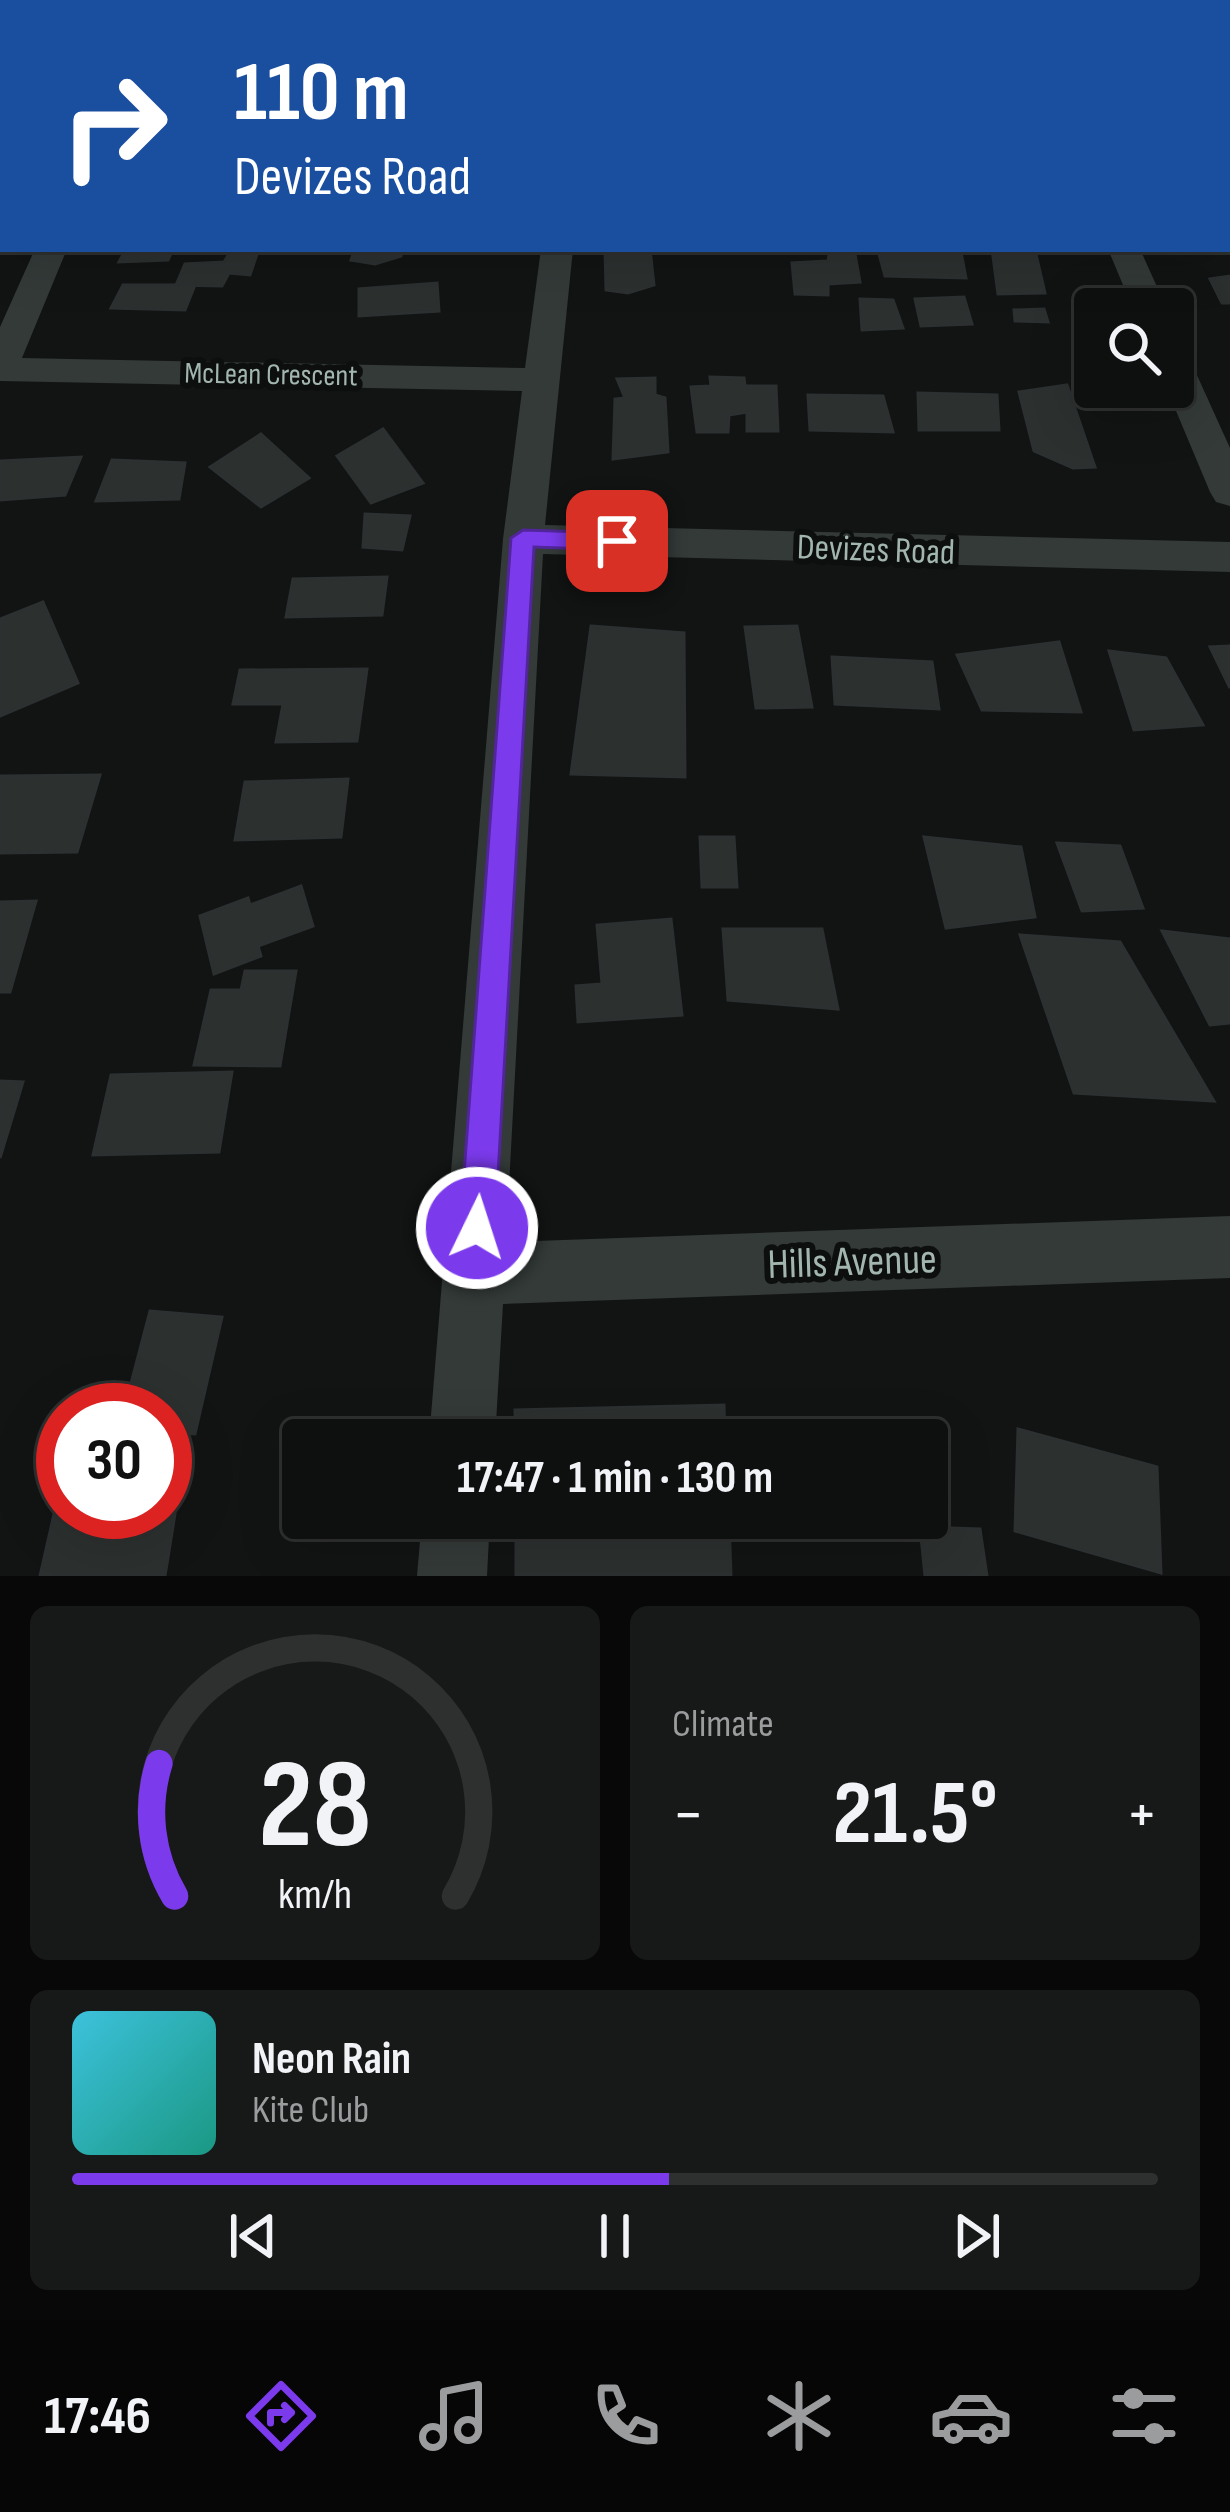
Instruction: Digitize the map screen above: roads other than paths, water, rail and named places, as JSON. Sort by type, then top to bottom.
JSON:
[{"type":"street","points":[[0,368],[50,252]]},
{"type":"street","points":[[464,1419],[523,538],[557,252]]},
{"type":"street","points":[[1125,252],[1141,288]]},
{"type":"street","name":"McLean Crescent","points":[[0,368],[541,380]]},
{"type":"street","points":[[1193,408],[1230,492]]},
{"type":"street","name":"Devizes Road","points":[[523,538],[1230,557]]},
{"type":"street","name":"Hills Avenue","points":[[474,1274],[1230,1247]]},
{"type":"street","points":[[452,1576],[455,1539]]}]
